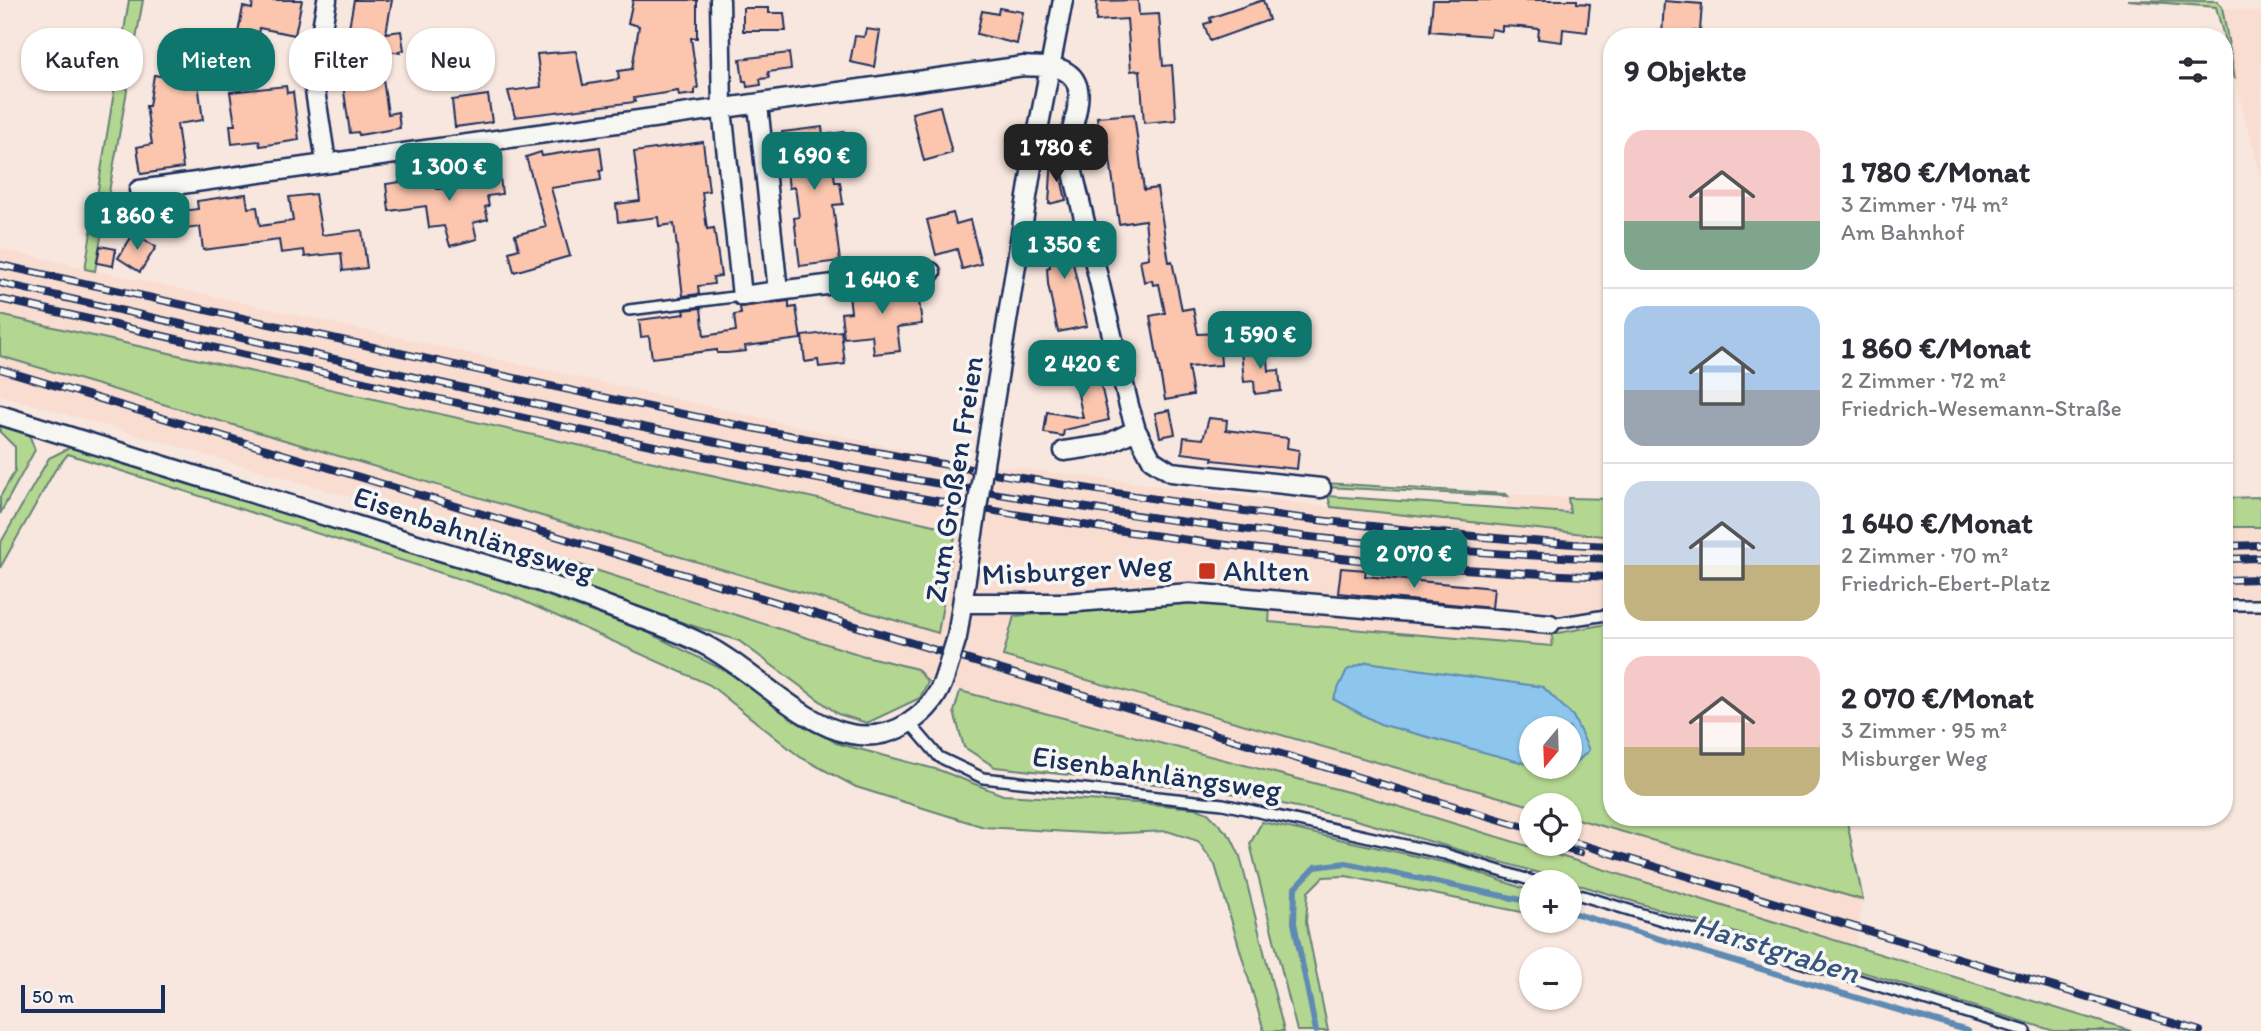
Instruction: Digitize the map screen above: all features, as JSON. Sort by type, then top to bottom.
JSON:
[{"type":"street","points":[[326,162],[313,78],[327,0]]},
{"type":"street","points":[[720,0],[722,109],[742,296],[931,272]]},
{"type":"street","name":"Zum Großen Freien","points":[[945,676],[957,637],[963,603],[1063,0]]},
{"type":"street","points":[[139,190],[1024,66],[1063,71],[1072,78],[1079,96],[1078,114],[1070,140],[1070,164],[1136,430],[1152,460],[1171,472],[1321,488]]},
{"type":"street","points":[[758,105],[778,291]]},
{"type":"street","name":"Eisenbahnlängsweg","points":[[0,415],[579,594],[704,644],[749,672],[818,722],[852,735],[874,736],[909,723],[926,711],[937,698],[945,676]]},
{"type":"street","points":[[1064,451],[1105,445],[1136,430]]},
{"type":"street","name":"Misburger Weg","points":[[963,603],[1065,603],[1190,593],[1550,624]]},
{"type":"lane","points":[[629,310],[742,296]]},
{"type":"lane","points":[[2233,605],[2261,605]]},
{"type":"lane","name":"Misburger Weg","points":[[1550,624],[1603,615]]},
{"type":"lane","name":"Eisenbahnlängsweg","points":[[909,723],[939,757],[983,778],[1223,804],[1445,854],[1519,877]]},
{"type":"lane","points":[[1582,896],[2026,1031]]},
{"type":"shaded area","points":[[2216,7],[2261,12],[2261,177],[2233,71],[2233,28],[2222,28]]},
{"type":"shaded area","points":[[0,249],[946,459],[1331,507],[1603,536],[1603,625],[1554,634],[1552,646],[1268,622],[1269,609],[1003,656],[1519,803],[1519,844],[1371,798],[928,682],[917,669],[861,655],[527,548],[0,395],[0,356],[938,632],[956,530],[0,315]]},
{"type":"shaded area","points":[[1506,494],[1568,498],[1570,513],[1507,507]]},
{"type":"shaded area","points":[[2233,527],[2261,527],[2261,613],[2233,614]]},
{"type":"shaded area","points":[[1582,820],[1863,900],[1855,948],[1558,856],[1582,856]]},
{"type":"green space","points":[[129,0],[143,0],[138,28],[124,28]]},
{"type":"green space","points":[[2127,0],[2217,1],[2222,7],[2226,28],[2222,28],[2216,7]]},
{"type":"green space","points":[[114,91],[127,91],[95,271],[85,269]]},
{"type":"green space","points":[[0,315],[956,530],[938,633],[0,356]]},
{"type":"green space","points":[[0,424],[29,434],[35,450],[0,514],[0,497],[15,471],[15,447],[0,432]]},
{"type":"green space","points":[[69,448],[78,448],[484,573],[647,632],[750,683],[836,743],[939,770],[1003,795],[1195,808],[1208,813],[1231,837],[1240,856],[1284,1031],[1264,1031],[1215,865],[1198,841],[1167,831],[1104,834],[984,827],[856,787],[800,757],[710,685],[510,595],[68,454],[55,470],[0,568],[0,544],[49,458]]},
{"type":"green space","points":[[1325,483],[1506,494],[1508,496],[1326,487]]},
{"type":"green space","points":[[1328,496],[1570,513],[1568,498],[1603,499],[1603,536],[1331,507]]},
{"type":"green space","points":[[2261,497],[2261,527],[2233,527],[2233,498]]},
{"type":"green space","points":[[527,548],[861,655],[917,669],[928,682],[920,698],[867,723],[838,714],[739,641],[520,569]]},
{"type":"green space","points":[[1182,602],[1270,609],[1269,622],[1552,646],[1553,634],[1603,625],[1603,826],[1848,826],[1863,900],[1582,820],[1582,793],[1519,793],[1519,803],[1003,656],[1014,616]]},
{"type":"green space","points":[[960,691],[1371,798],[1519,843],[1519,856],[1560,856],[2131,1031],[2054,1031],[1582,886],[1582,870],[1529,870],[1349,818],[1221,791],[995,767],[964,747],[954,712]]},
{"type":"green space","points":[[1262,822],[1456,865],[1519,887],[1519,912],[1346,876],[1323,877],[1308,892],[1306,922],[1328,1031],[1297,1031],[1250,844]]},
{"type":"water","points":[[1367,662],[1543,687],[1573,716],[1519,716],[1519,762],[1380,724],[1333,699],[1347,670]]},
{"type":"water","points":[[1582,735],[1589,750],[1582,757]]},
{"type":"building","points":[[253,0],[302,0],[296,28],[289,28],[289,34],[275,31],[275,28],[239,28],[243,7],[252,9]]},
{"type":"building","points":[[354,0],[392,0],[387,28],[349,28]]},
{"type":"building","points":[[633,0],[697,0],[697,38],[691,38],[698,88],[695,88],[695,94],[679,96],[678,91],[634,98],[635,102],[515,117],[508,91],[541,87],[537,54],[576,51],[583,85],[619,79],[618,71],[632,69],[639,26],[628,23]]},
{"type":"building","points":[[1138,0],[1139,15],[1159,14],[1163,66],[1172,65],[1176,120],[1144,123],[1140,70],[1131,71],[1127,19],[1096,21],[1097,1]]},
{"type":"building","points":[[1263,0],[1269,20],[1210,41],[1204,24],[1211,22],[1210,18]]},
{"type":"building","points":[[1433,0],[1577,0],[1577,3],[1590,4],[1587,32],[1563,29],[1562,42],[1538,39],[1539,29],[1521,27],[1502,26],[1502,31],[1491,29],[1490,36],[1430,31]]},
{"type":"building","points":[[1664,1],[1702,4],[1700,28],[1662,28]]},
{"type":"building","points":[[743,8],[769,8],[769,13],[784,13],[786,31],[743,31]]},
{"type":"building","points":[[999,8],[1023,12],[1017,44],[977,34],[982,11],[998,14]]},
{"type":"building","points":[[866,29],[880,31],[874,67],[850,62],[855,36],[864,37]]},
{"type":"building","points":[[401,31],[404,50],[399,51],[400,53],[392,52],[392,32]]},
{"type":"building","points":[[789,53],[791,69],[768,72],[769,78],[760,79],[761,85],[747,87],[746,81],[743,81],[740,59]]},
{"type":"building","points":[[154,75],[157,75],[157,91],[199,91],[203,120],[177,124],[183,168],[141,174],[137,147],[152,144],[146,106],[149,106]]},
{"type":"building","points":[[286,86],[287,93],[293,92],[299,140],[260,146],[259,141],[232,144],[230,125],[235,125],[230,92],[275,91],[275,87]]},
{"type":"building","points":[[344,91],[385,91],[388,114],[398,112],[400,128],[359,135],[358,132],[350,133]]},
{"type":"building","points":[[488,95],[492,122],[455,127],[452,100]]},
{"type":"building","points":[[940,106],[952,153],[924,161],[912,113]]},
{"type":"building","points":[[1134,114],[1144,190],[1157,188],[1169,262],[1172,261],[1182,310],[1193,308],[1198,334],[1219,333],[1221,365],[1188,367],[1193,395],[1165,400],[1150,316],[1165,313],[1159,284],[1153,285],[1152,280],[1144,282],[1140,260],[1149,258],[1145,220],[1119,224],[1107,137],[1099,138],[1097,117]]},
{"type":"building","points":[[822,127],[823,135],[845,132],[847,147],[831,149],[835,182],[840,182],[843,204],[833,205],[840,261],[800,266],[794,218],[799,217],[795,187],[789,188],[782,132]]},
{"type":"building","points":[[703,142],[709,191],[702,192],[707,229],[714,228],[721,276],[713,277],[714,284],[698,286],[699,294],[683,296],[674,224],[659,226],[658,217],[618,222],[616,204],[640,201],[634,152]]},
{"type":"building","points":[[600,147],[603,170],[600,171],[601,180],[551,188],[570,256],[514,272],[509,252],[519,249],[515,235],[546,227],[526,157],[541,152],[542,156]]},
{"type":"building","points":[[1056,156],[1066,200],[1049,204],[1052,157]]},
{"type":"building","points":[[499,169],[502,194],[487,196],[489,206],[485,207],[488,219],[473,223],[477,239],[450,246],[444,226],[429,228],[426,206],[389,211],[386,184],[436,177],[437,189],[469,187],[467,174]]},
{"type":"building","points":[[246,194],[248,208],[257,207],[260,226],[293,221],[289,197],[315,194],[322,235],[362,230],[367,268],[343,271],[341,253],[305,257],[304,250],[281,253],[279,240],[203,250],[200,227],[170,231],[167,213],[198,209],[197,201]]},
{"type":"building","points":[[953,213],[956,224],[970,220],[981,264],[962,269],[957,249],[936,255],[927,220]]},
{"type":"building","points":[[1061,227],[1065,244],[1078,241],[1082,261],[1073,263],[1087,326],[1058,332],[1048,284],[1047,268],[1050,267],[1045,231]]},
{"type":"building","points":[[134,233],[156,247],[140,272],[118,258]]},
{"type":"building","points":[[100,246],[116,249],[113,266],[97,263]]},
{"type":"building","points":[[917,285],[922,324],[897,327],[900,351],[874,354],[872,335],[844,338],[841,313],[851,312],[849,294]]},
{"type":"building","points":[[789,301],[789,308],[796,307],[801,339],[745,346],[746,351],[717,353],[717,350],[652,358],[649,336],[641,337],[639,320],[685,314],[684,310],[701,308],[704,336],[736,331],[734,315],[741,314],[740,307]]},
{"type":"building","points":[[841,331],[845,364],[819,367],[818,360],[805,362],[802,336]]},
{"type":"building","points":[[1267,347],[1269,371],[1279,370],[1281,391],[1255,394],[1254,381],[1244,382],[1241,350]]},
{"type":"building","points":[[1090,357],[1096,364],[1109,420],[1064,430],[1063,436],[1044,433],[1047,412],[1083,418],[1071,361]]},
{"type":"building","points":[[1170,410],[1175,434],[1160,437],[1155,413]]},
{"type":"building","points":[[1209,418],[1227,420],[1226,430],[1288,438],[1287,448],[1299,450],[1297,469],[1212,460],[1213,457],[1182,453],[1184,437],[1203,439]]},
{"type":"building","points":[[1341,568],[1366,570],[1365,576],[1494,588],[1492,608],[1338,593]]},
{"type":"waterway","name":"Harstgraben","points":[[1316,1031],[1294,923],[1295,888],[1315,867],[1346,863],[1519,899]]},
{"type":"waterway","name":"Harstgraben","points":[[1582,916],[1968,1031]]},
{"type":"railway","points":[[0,265],[485,372],[810,439],[972,469],[1136,496],[1300,518],[1456,535],[1603,545]]},
{"type":"railway","points":[[0,283],[599,418],[1002,495],[1205,525],[1408,547],[1603,558]]},
{"type":"railway","points":[[0,299],[599,434],[800,476],[1001,512],[1204,542],[1407,564],[1603,576]]},
{"type":"railway","points":[[0,369],[1519,825]]},
{"type":"railway","points":[[2233,546],[2261,545]]},
{"type":"railway","points":[[2233,559],[2261,558]]},
{"type":"railway","points":[[2233,580],[2261,579]]},
{"type":"railway","points":[[1582,845],[2200,1031]]},
{"type":"place","name":"Ahlten","points":[[1207,571]]}]
